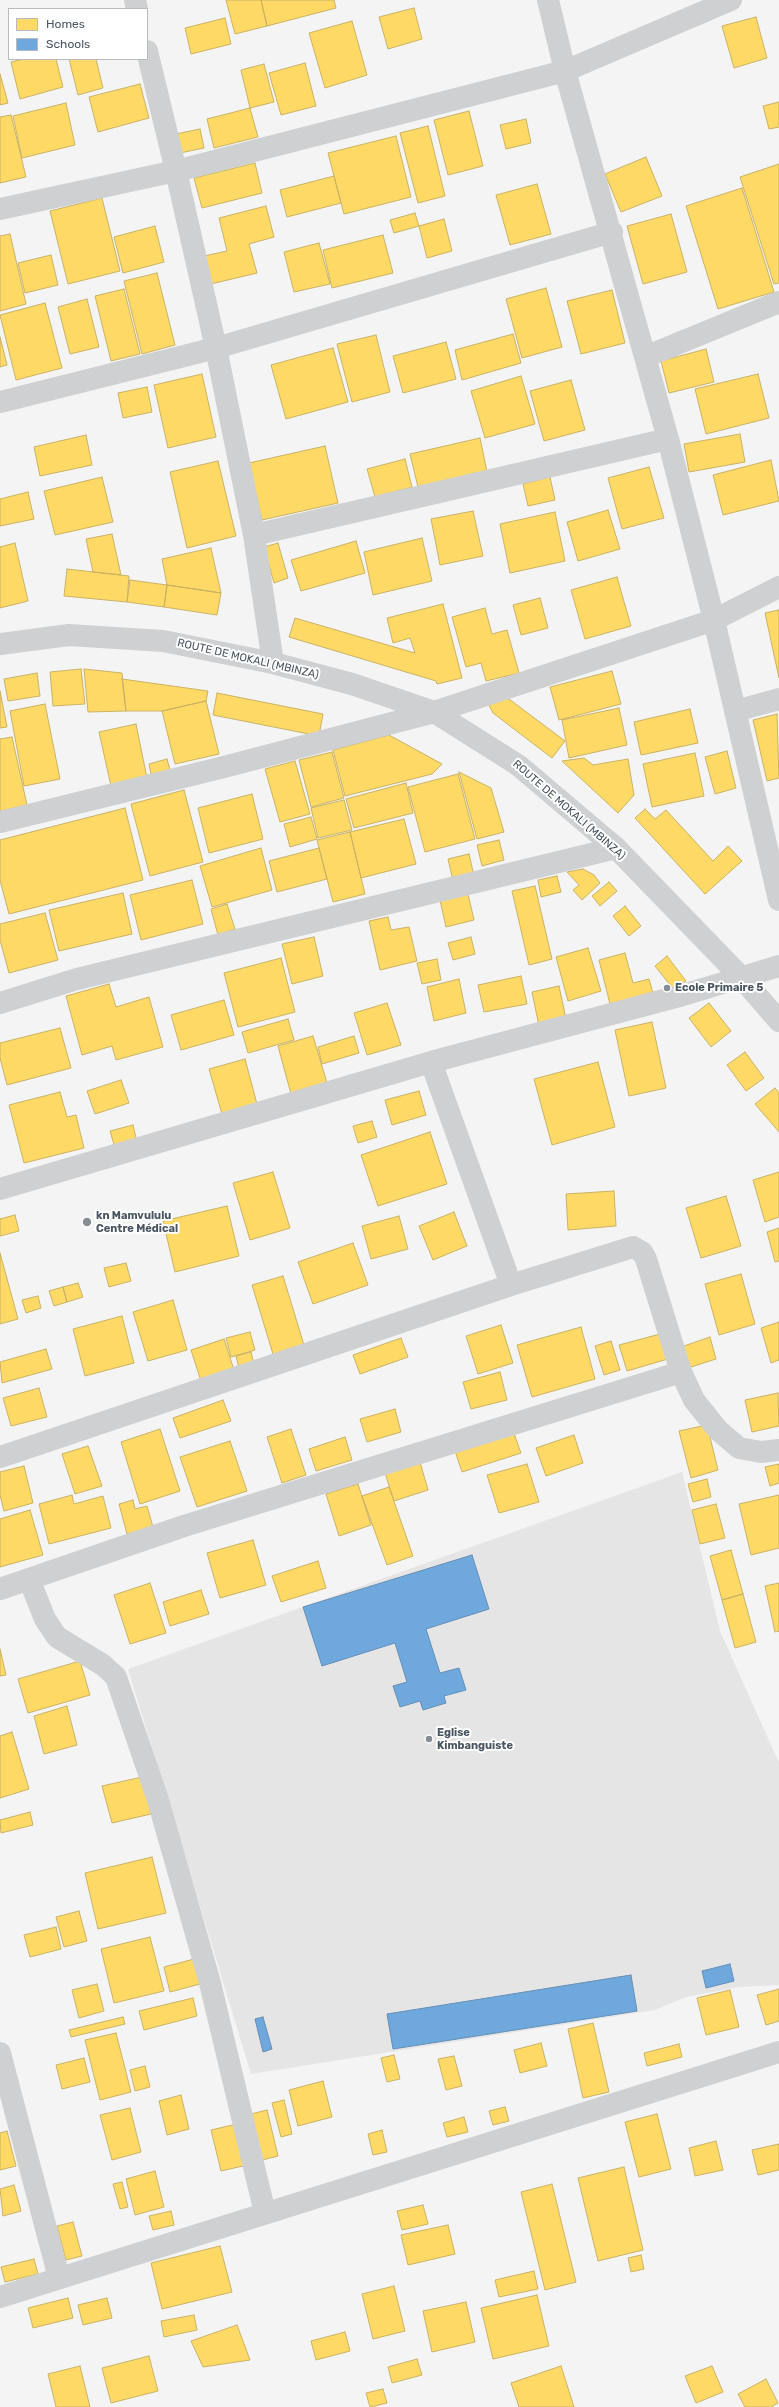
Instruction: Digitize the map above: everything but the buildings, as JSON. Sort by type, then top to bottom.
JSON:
[{"type":"street","points":[[548,0],[565,71],[612,232],[668,439],[714,620],[779,900]]},
{"type":"street","points":[[0,209],[176,171],[565,71],[731,0]]},
{"type":"street","points":[[148,55],[216,348],[254,534],[273,662]]},
{"type":"street","points":[[0,402],[216,348],[612,232]]},
{"type":"street","points":[[645,356],[779,302]]},
{"type":"street","points":[[254,534],[668,439]]},
{"type":"street","points":[[0,822],[224,768],[434,712],[714,620],[779,587]]},
{"type":"street","name":"ROUTE DE MOKALI (MBINZA)","points":[[0,644],[70,635],[163,641],[273,662],[352,684],[434,712],[518,765],[616,848],[741,977],[779,1021]]},
{"type":"street","points":[[735,711],[779,699]]},
{"type":"street","points":[[0,1003],[76,979],[616,848]]},
{"type":"street","points":[[0,1189],[431,1062],[779,966]]},
{"type":"street","points":[[431,1062],[511,1285]]},
{"type":"street","points":[[0,1457],[511,1285],[622,1249],[633,1247],[642,1252],[681,1372],[694,1400],[718,1430],[739,1448],[761,1452],[779,1450]]},
{"type":"street","points":[[0,1589],[192,1524],[681,1372]]},
{"type":"street","points":[[29,1579],[45,1619],[57,1637],[103,1665],[116,1677],[158,1800],[210,1983],[265,2213]]},
{"type":"street","points":[[0,2297],[779,2052]]},
{"type":"street","points":[[0,2053],[4,2086],[58,2278]]},
{"type":"shaded area","points":[[682,1472],[720,1631],[779,1763],[779,1985],[739,1987],[686,1997],[655,2010],[251,2074],[128,1669]]},
{"type":"place","name":"Ecole Primaire 5","points":[[667,988]]},
{"type":"place","name":"kn Mamvululu Centre Médical","points":[[87,1222]]},
{"type":"place","name":"Eglise Kimbanguiste","points":[[429,1739]]}]
